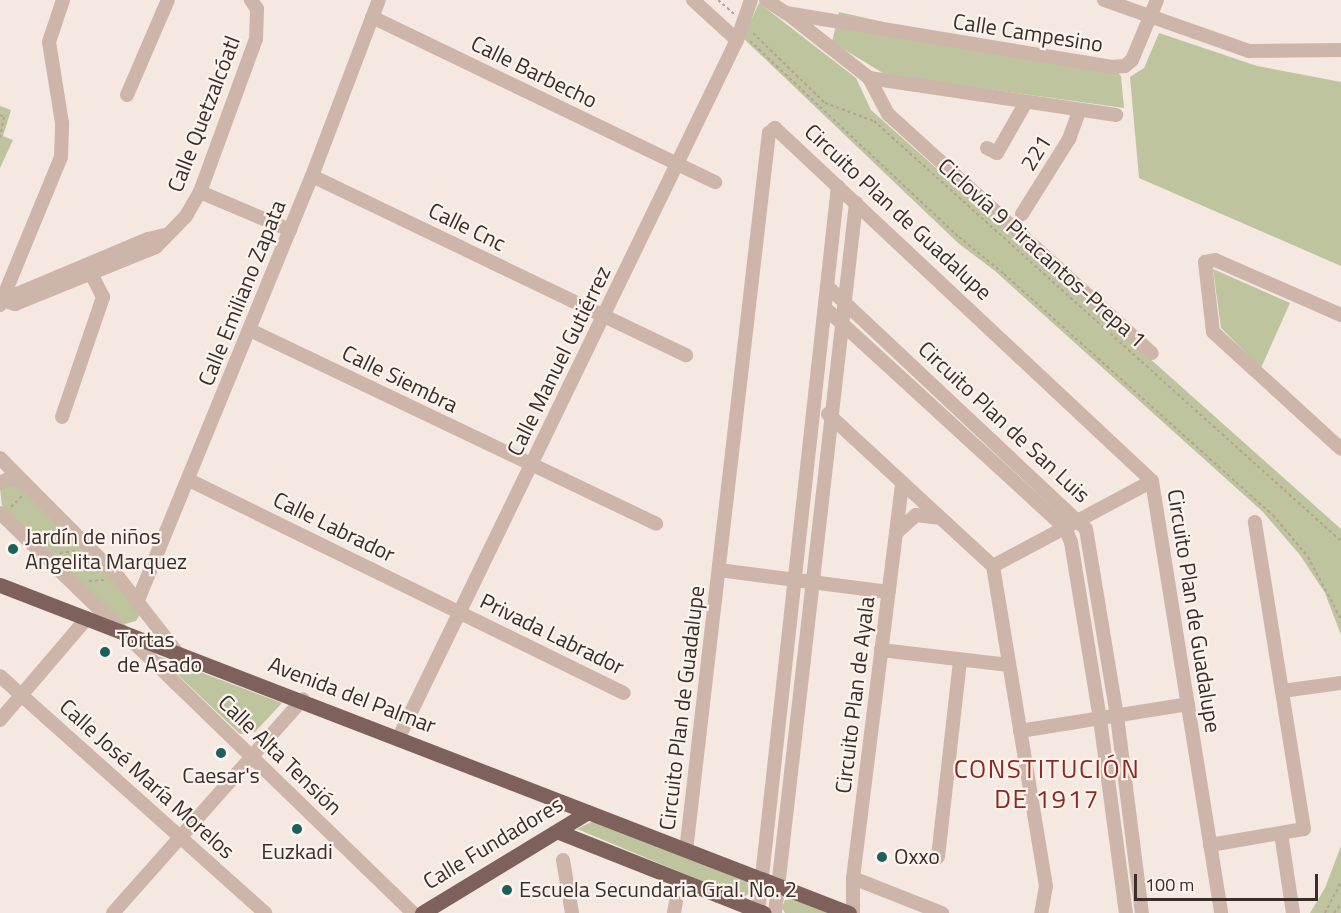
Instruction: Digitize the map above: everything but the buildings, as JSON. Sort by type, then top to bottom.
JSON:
[{"type":"main road","name":"Avenida del Palmar","points":[[0,585],[303,699],[851,913]]},
{"type":"main road","name":"Calle Fundadores","points":[[422,913],[588,812]]},
{"type":"main road","points":[[559,831],[760,912]]},
{"type":"street","points":[[1,302],[61,157],[62,123],[49,42],[63,0]]},
{"type":"street","points":[[127,94],[168,0]]},
{"type":"street","name":"Calle Quetzalcóatl","points":[[1,302],[15,304],[89,269],[156,247],[186,216],[200,192],[256,39],[256,9],[251,0]]},
{"type":"street","name":"Calle Emiliano Zapata","points":[[138,600],[312,176],[379,0]]},
{"type":"street","points":[[693,0],[740,32]]},
{"type":"street","name":"Calle Manuel Gutiérrez","points":[[399,737],[678,164],[740,32],[751,0]]},
{"type":"street","name":"Calle Campesino","points":[[766,0],[786,13],[1111,67],[1125,66],[1132,60],[1157,0]]},
{"type":"street","points":[[1104,0],[1249,51],[1341,50]]},
{"type":"street","points":[[786,13],[870,78],[1024,104],[1116,115]]},
{"type":"street","name":"Calle Barbecho","points":[[372,17],[716,182]]},
{"type":"street","points":[[870,78],[875,95],[888,114],[1152,353]]},
{"type":"street","points":[[987,148],[997,153],[1024,104]]},
{"type":"street","name":"221","points":[[1022,214],[1069,139],[1079,111]]},
{"type":"street","name":"Circuito Plan de Guadalupe","points":[[686,850],[771,130],[780,130],[1152,481],[1221,913]]},
{"type":"street","name":"Calle Cnc","points":[[312,176],[686,355]]},
{"type":"street","points":[[760,912],[838,186]]},
{"type":"street","points":[[200,192],[290,230]]},
{"type":"street","points":[[775,913],[856,203]]},
{"type":"street","points":[[1341,315],[1215,260],[1205,262],[1213,332],[1341,449]]},
{"type":"street","points":[[62,417],[103,297],[89,269]]},
{"type":"street","name":"Circuito Plan de San Luis","points":[[828,286],[1080,519],[1086,530],[1117,716],[1142,913]]},
{"type":"street","name":"Circuito Plan de San Luis","points":[[825,308],[1065,528],[1071,542],[1100,719],[1126,913]]},
{"type":"street","name":"Calle Siembra","points":[[250,330],[656,524]]},
{"type":"street","points":[[815,402],[993,566],[1046,886],[1041,913]]},
{"type":"street","points":[[0,463],[26,485],[118,578],[138,600],[175,650]]},
{"type":"street","points":[[0,483],[8,479],[26,485]]},
{"type":"street","name":"Calle Labrador","points":[[189,480],[461,613]]},
{"type":"street","points":[[993,566],[1152,481]]},
{"type":"street","name":"Circuito Plan de Ayala","points":[[851,913],[853,878],[902,483]]},
{"type":"street","name":"Calle Alta Tensión","points":[[1,514],[116,628],[413,913]]},
{"type":"street","points":[[896,533],[916,515],[932,514],[942,519]]},
{"type":"street","points":[[1210,845],[1304,829],[1255,522]]},
{"type":"street","points":[[719,570],[889,592]]},
{"type":"street","name":"Privada Labrador","points":[[461,613],[624,693]]},
{"type":"street","points":[[0,720],[87,618]]},
{"type":"street","points":[[881,650],[1009,665]]},
{"type":"street","points":[[938,857],[960,661]]},
{"type":"street","name":"Calle José María Morelos","points":[[0,676],[265,913]]},
{"type":"street","points":[[1282,691],[1341,683]]},
{"type":"street","points":[[113,913],[303,699]]},
{"type":"street","points":[[1020,731],[1188,704]]},
{"type":"street","points":[[1281,833],[1293,913]]},
{"type":"street","points":[[562,860],[572,913]]},
{"type":"street","points":[[853,878],[937,912]]},
{"type":"path","name":"Ciclovía 9 Piracantos-Prepa 1","points":[[718,0],[740,32],[825,103],[874,121],[1341,541]]},
{"type":"path","points":[[740,32],[958,237],[1004,274],[1274,515],[1308,557],[1341,619]]},
{"type":"path","points":[[0,115],[4,117],[0,138]]},
{"type":"path","points":[[1,514],[26,485]]},
{"type":"path","points":[[42,555],[90,549]]},
{"type":"path","points":[[71,583],[118,578]]},
{"type":"path","points":[[1325,913],[1341,881]]},
{"type":"path","points":[[1334,913],[1341,904]]},
{"type":"green space","points":[[759,3],[856,78],[871,110],[1341,529],[1341,635],[1325,593],[1300,555],[1263,512],[995,271],[958,243],[743,38]]},
{"type":"green space","points":[[839,12],[942,35],[1109,63],[1121,76],[1124,108],[886,75],[832,42]]},
{"type":"green space","points":[[1159,33],[1257,66],[1341,82],[1341,266],[1139,178],[1130,77],[1144,68]]},
{"type":"green space","points":[[0,106],[11,110],[3,136],[13,140],[0,168]]},
{"type":"green space","points":[[1213,269],[1290,303],[1261,368],[1221,328]]},
{"type":"green space","points":[[17,484],[123,589],[140,614],[136,621],[125,624],[104,611],[2,506],[0,488]]},
{"type":"green space","points":[[158,656],[282,703],[255,732],[240,734]]},
{"type":"green space","points":[[593,821],[747,882],[750,893],[742,898],[577,829]]},
{"type":"green space","points":[[1341,846],[1341,913],[1310,913],[1325,888]]},
{"type":"green space","points":[[792,899],[829,913],[785,913],[782,908],[785,900]]},
{"type":"place","name":"Jardín de niños Angelita Marquez","points":[[13,549]]},
{"type":"place","name":"Tortas de Asado","points":[[105,652]]},
{"type":"place","name":"Caesar's","points":[[221,753]]},
{"type":"place","name":"Euzkadi","points":[[297,829]]},
{"type":"place","name":"Oxxo","points":[[882,857]]},
{"type":"place","name":"Escuela Secundaria Gral. No. 2","points":[[507,890]]},
{"type":"district","name":"CONSTITUCIÓN DE 1917","points":[[1047,784]]}]
